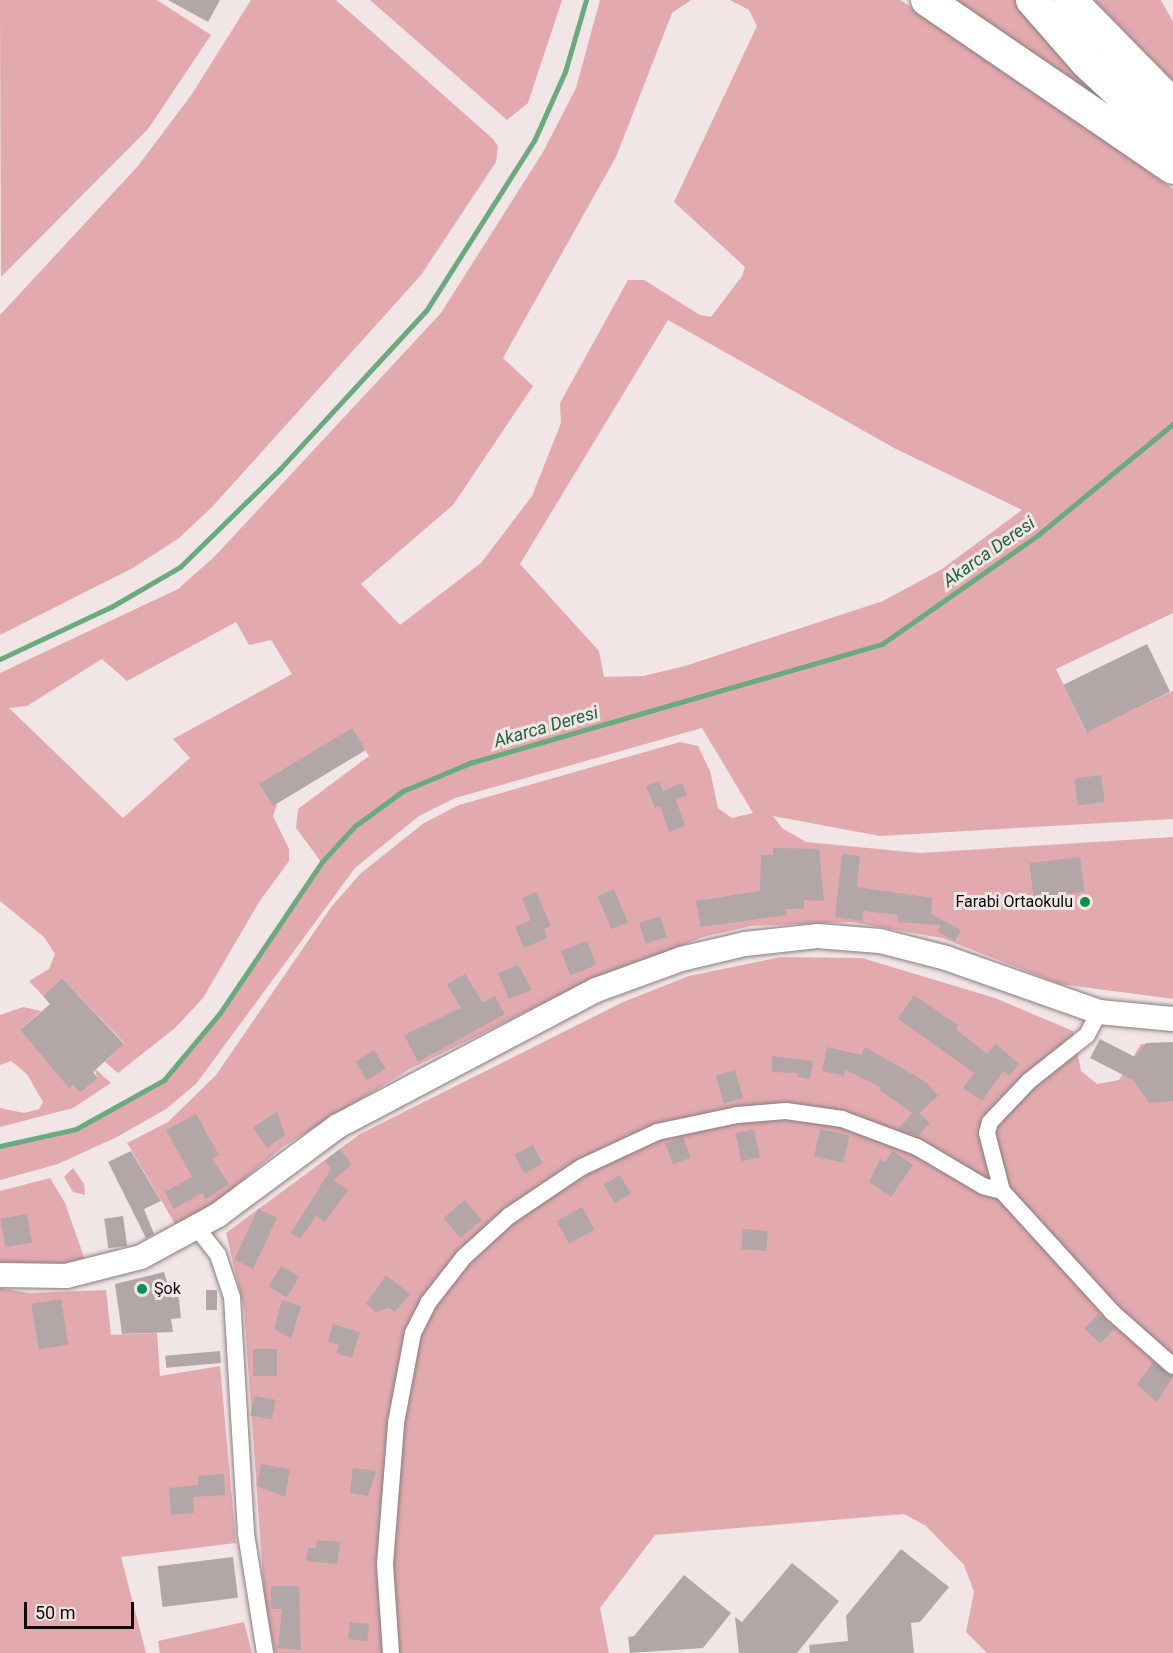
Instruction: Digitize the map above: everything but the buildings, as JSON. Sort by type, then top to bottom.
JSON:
[{"type":"highway","points":[[927,0],[1173,168]]},
{"type":"highway","points":[[1032,0],[1086,62],[1173,143]]},
{"type":"highway","points":[[1070,0],[1173,105]]},
{"type":"main road","points":[[0,1284],[38,1289],[102,1283],[202,1233],[282,1163],[382,1102],[596,990],[710,952],[785,938],[880,941],[946,958],[1097,1016],[1173,1029]]},
{"type":"main road","points":[[1097,1016],[1173,1019]]},
{"type":"main road","points":[[0,1275],[43,1278],[94,1271],[141,1257],[202,1233]]},
{"type":"street","points":[[1097,1016],[1074,1047],[1029,1081],[990,1122],[987,1133],[1002,1191],[1112,1312],[1173,1366]]},
{"type":"street","points":[[391,1653],[385,1564],[389,1492],[396,1423],[413,1333],[447,1277],[509,1216],[617,1147],[691,1123],[760,1112],[842,1119],[917,1147],[983,1186],[1002,1191]]},
{"type":"street","points":[[202,1233],[228,1275],[232,1297],[246,1534],[265,1653]]},
{"type":"shaded area","points":[[0,0],[157,0],[211,35],[148,129],[1,277]]},
{"type":"shaded area","points":[[251,0],[336,0],[493,139],[498,146],[496,162],[421,275],[212,507],[179,538],[133,568],[0,635],[0,315],[138,166],[192,94]]},
{"type":"shaded area","points":[[370,0],[562,0],[528,103],[507,120]]},
{"type":"shaded area","points":[[600,0],[691,0],[672,13],[616,157],[503,358],[533,386],[453,505],[361,584],[400,625],[481,563],[532,496],[561,423],[560,403],[628,280],[644,280],[700,315],[711,317],[742,276],[745,267],[674,202],[757,26],[749,10],[730,0],[900,0],[987,56],[1173,189],[1173,613],[1056,669],[1086,732],[1173,691],[1173,819],[880,836],[773,816],[782,828],[806,842],[920,853],[1173,837],[1173,999],[1060,984],[942,938],[851,922],[751,926],[703,937],[556,997],[410,1069],[284,1146],[200,1216],[177,1227],[127,1143],[168,1122],[216,1075],[332,906],[361,873],[424,823],[459,805],[680,742],[698,746],[710,771],[718,808],[732,818],[753,813],[702,728],[455,798],[419,816],[355,868],[196,1084],[166,1109],[117,1137],[58,1164],[0,1180],[0,1146],[76,1129],[164,1080],[220,1013],[322,863],[296,828],[298,809],[369,756],[365,750],[297,789],[281,770],[262,786],[277,805],[273,816],[289,849],[289,861],[259,902],[203,998],[175,1028],[118,1073],[105,1062],[124,1043],[62,978],[43,996],[29,981],[49,969],[55,954],[44,937],[0,901],[0,673],[178,589],[215,556],[441,313],[543,152],[576,88]],"holes":[[[668,320],[894,448],[1022,510],[942,569],[883,601],[685,666],[643,676],[604,677],[599,651],[520,564]],[[236,622],[249,645],[271,640],[292,674],[173,739],[190,758],[123,818],[9,708],[27,706],[102,659],[127,681]]]},
{"type":"shaded area","points":[[951,0],[1019,0],[1140,129],[1003,32]]},
{"type":"shaded area","points":[[1094,0],[1161,0],[1173,22],[1173,81]]},
{"type":"shaded area","points":[[781,957],[862,958],[995,998],[1073,1031],[1081,1071],[1097,1084],[1119,1080],[1141,1044],[1173,1045],[1173,1653],[987,1653],[966,1632],[974,1592],[964,1565],[926,1526],[904,1514],[655,1535],[600,1608],[609,1653],[275,1653],[265,1606],[244,1309],[226,1233],[360,1134],[623,1002],[689,976]]},
{"type":"shaded area","points":[[23,1007],[41,1011],[20,1030],[69,1087],[73,1085],[80,1093],[98,1078],[93,1067],[111,1083],[73,1108],[0,1127],[0,1108],[24,1113],[39,1109],[43,1102],[27,1074],[11,1061],[0,1065],[0,1015]]},
{"type":"shaded area","points":[[73,1168],[84,1184],[85,1195],[73,1192],[64,1177]]},
{"type":"shaded area","points":[[50,1178],[65,1203],[86,1263],[0,1263],[0,1191]]},
{"type":"shaded area","points":[[0,1288],[29,1293],[106,1290],[111,1335],[157,1333],[160,1376],[220,1366],[236,1543],[121,1557],[146,1653],[0,1653]]},
{"type":"shaded area","points":[[244,1622],[252,1653],[160,1653],[158,1641]]},
{"type":"waterway","points":[[0,659],[111,607],[180,567],[280,469],[426,311],[534,141],[565,72],[586,0]]},
{"type":"waterway","name":"Akarca Deresi","points":[[0,1146],[76,1129],[164,1080],[220,1013],[322,862],[355,826],[403,791],[470,763],[882,644],[1038,535],[1173,424]]},
{"type":"place","name":"Farabi Ortaokulu","points":[[1085,902]]},
{"type":"place","name":"Şok","points":[[142,1289]]}]
